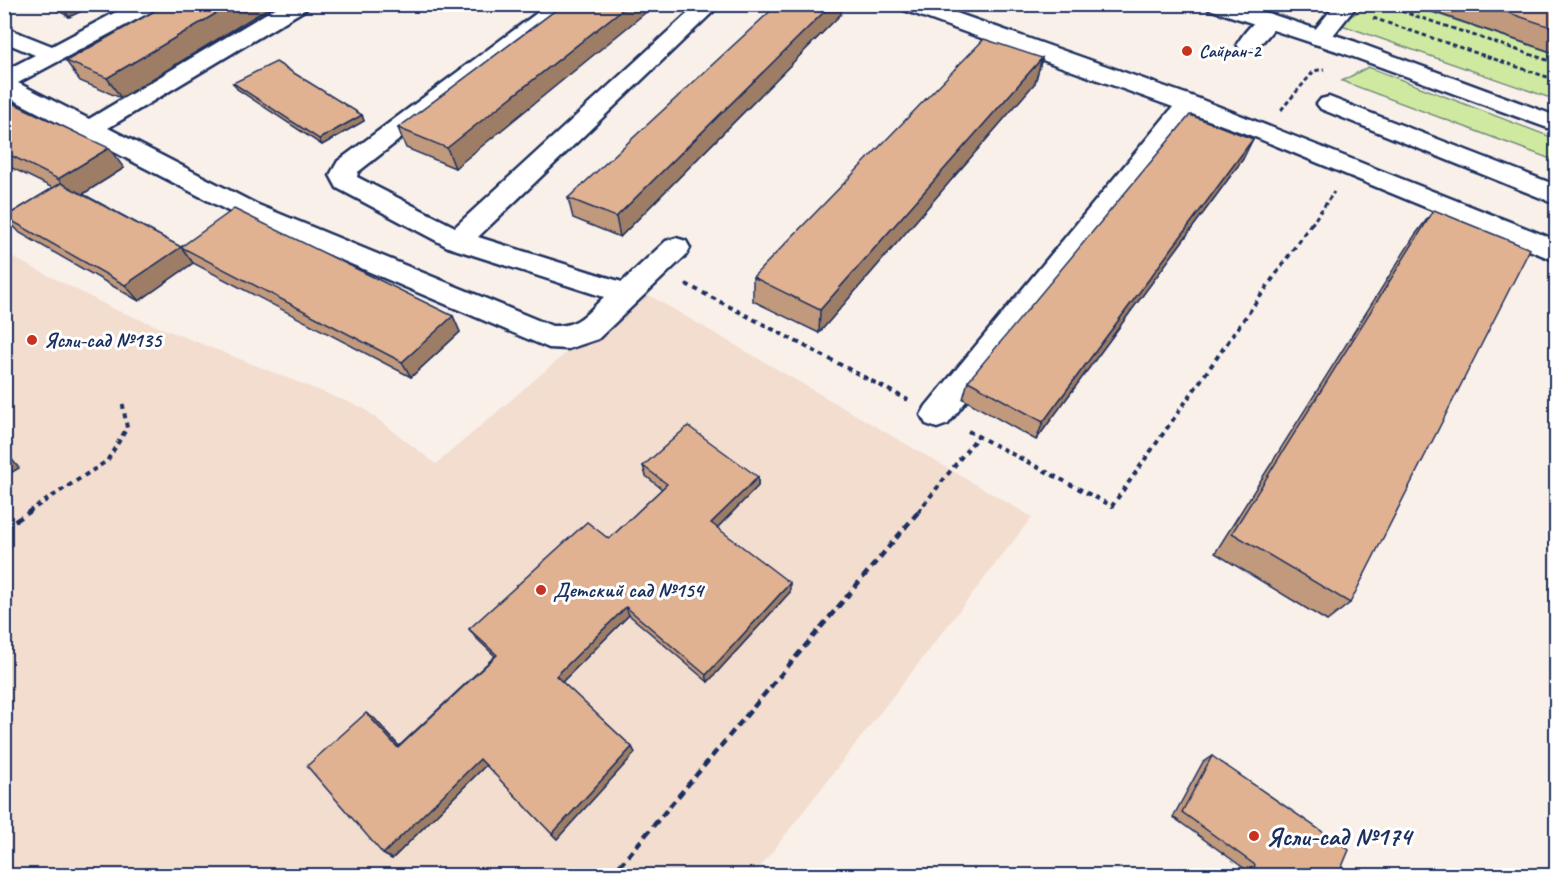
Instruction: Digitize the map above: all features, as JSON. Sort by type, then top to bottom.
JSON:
[{"type":"street","points":[[4,83],[148,4]]},
{"type":"street","points":[[89,129],[298,4]]},
{"type":"street","points":[[563,4],[347,167],[343,175],[346,182],[458,240],[627,294]]},
{"type":"street","points":[[458,240],[711,4]]},
{"type":"street","points":[[909,4],[1189,103],[1557,251]]},
{"type":"street","points":[[1217,4],[1319,38],[1557,124]]},
{"type":"street","points":[[1319,38],[1346,6]]},
{"type":"street","points":[[1248,44],[1268,21]]},
{"type":"street","points":[[4,34],[53,55]]},
{"type":"street","points":[[4,83],[247,210],[549,337],[568,338],[587,331],[676,248]]},
{"type":"street","points":[[937,415],[1189,103]]},
{"type":"street","points":[[1329,104],[1557,195]]},
{"type":"path","points":[[1380,4],[1557,63]]},
{"type":"path","points":[[1346,6],[1557,80]]},
{"type":"path","points":[[655,267],[1112,506],[1352,167]]},
{"type":"path","points":[[4,528],[106,461],[127,428],[122,400]]},
{"type":"path","points":[[611,876],[912,520],[978,436]]},
{"type":"shaded area","name":"Детский сад №154","points":[[4,253],[116,310],[363,408],[436,464],[640,290],[1032,517],[754,875],[5,875]]},
{"type":"green space","points":[[1368,5],[1410,5],[1556,54],[1556,100],[1339,24]]},
{"type":"green space","points":[[1368,67],[1556,139],[1556,161],[1342,81]]},
{"type":"building","points":[[167,4],[232,4],[107,78],[66,61]]},
{"type":"building","points":[[564,4],[629,4],[447,148],[398,128]]},
{"type":"building","points":[[778,4],[832,4],[616,217],[568,198]]},
{"type":"building","points":[[1482,4],[1552,4],[1557,6],[1557,29]]},
{"type":"building","points":[[984,39],[1042,58],[820,310],[753,277]]},
{"type":"building","points":[[276,62],[362,115],[319,139],[233,83]]},
{"type":"building","points":[[4,99],[109,148],[58,179],[4,152]]},
{"type":"building","points":[[1190,115],[1253,139],[1043,422],[968,381]]},
{"type":"building","points":[[61,183],[181,247],[125,285],[5,217]]},
{"type":"building","points":[[234,209],[453,316],[402,362],[181,247]]},
{"type":"building","points":[[1434,210],[1530,249],[1350,603],[1232,533]]},
{"type":"building","points":[[688,426],[758,477],[711,523],[790,583],[706,675],[626,607],[556,676],[632,747],[552,834],[480,759],[383,854],[307,766],[366,713],[398,748],[497,655],[469,629],[587,522],[609,539],[667,484],[643,466]]},
{"type":"building","name":"Ясли-сад №174","points":[[1212,756],[1349,850],[1338,876],[1251,876],[1255,865],[1182,812]]},
{"type":"place","name":"Сайран-2","points":[[1187,51]]},
{"type":"place","name":"Ясли-сад №135","points":[[32,340]]},
{"type":"place","name":"Детский сад №154","points":[[541,590]]},
{"type":"place","name":"Ясли-сад №174","points":[[1254,836]]}]
